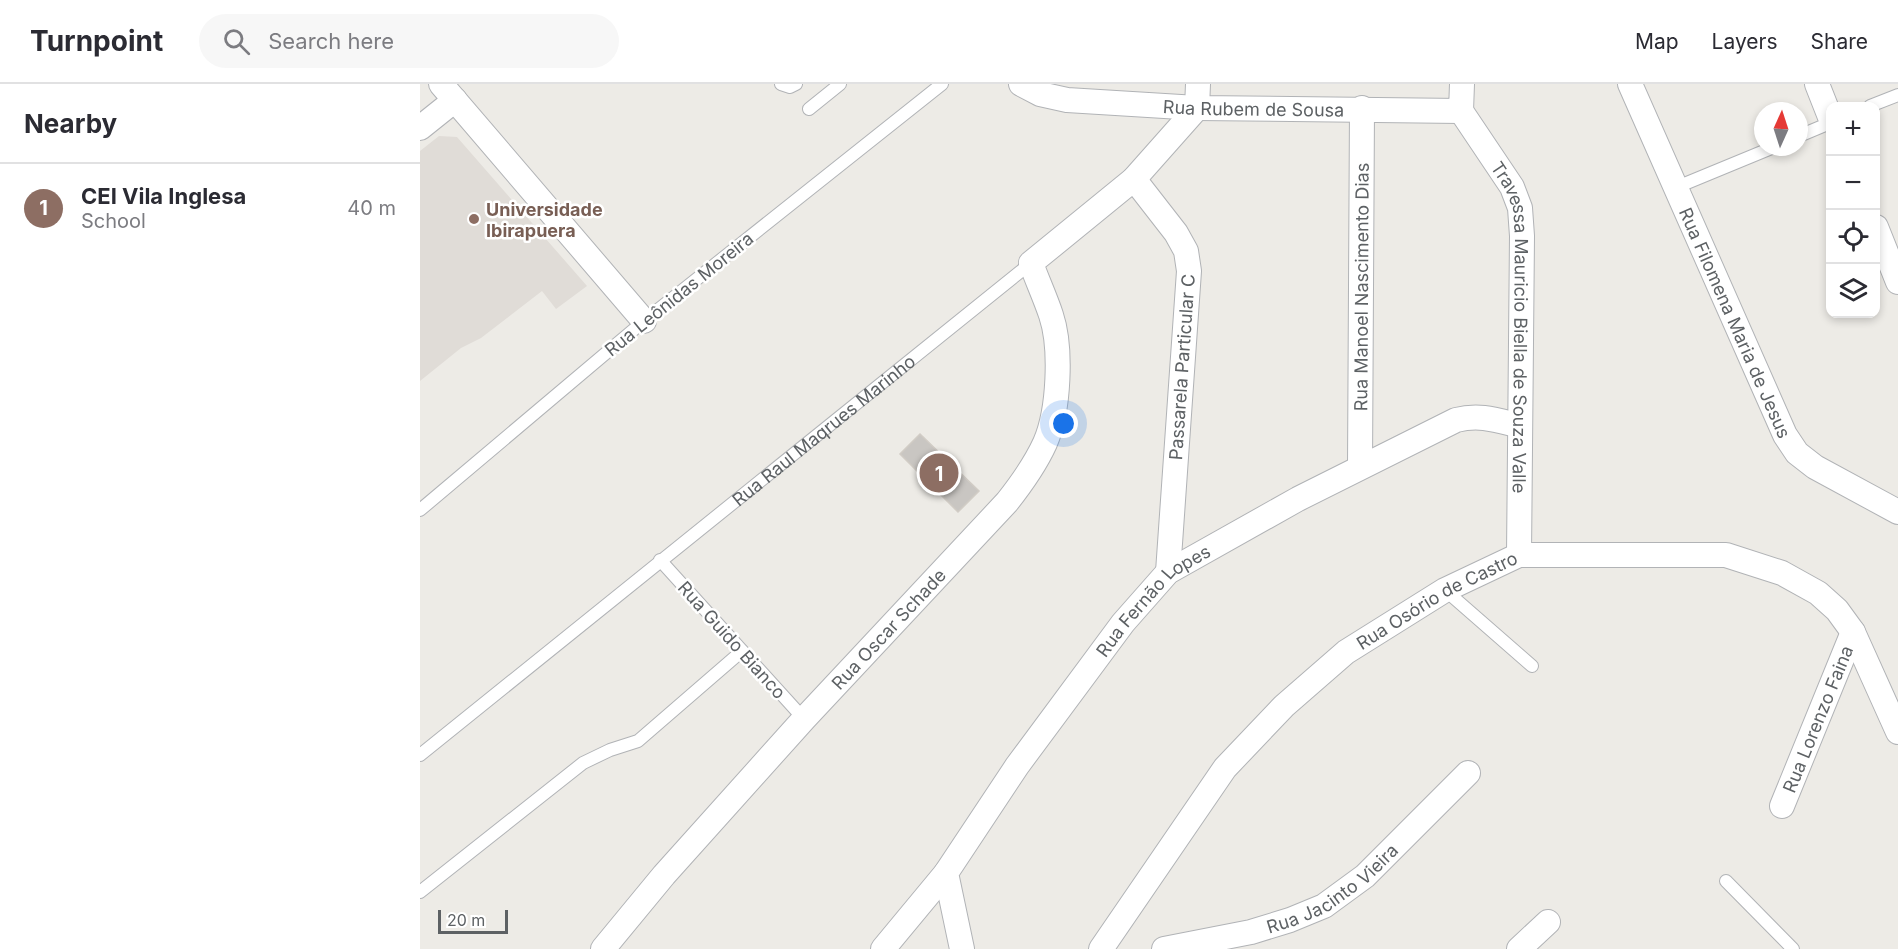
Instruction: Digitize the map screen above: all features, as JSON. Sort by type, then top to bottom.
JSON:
[{"type":"street","name":"Rua Rubem de Sousa","points":[[1021,84],[1040,94],[1067,100],[1198,96],[1362,108],[1461,111]]},
{"type":"street","points":[[1461,111],[1462,84]]},
{"type":"street","name":"Rua Filomena Maria de Jesus","points":[[1630,84],[1785,435],[1797,453],[1815,467],[1898,512]]},
{"type":"street","points":[[1817,84],[1826,107]]},
{"type":"street","points":[[420,128],[448,92],[644,321]]},
{"type":"street","name":"Rua Raul Maqrues Marinho","points":[[1030,263],[1134,179],[1198,96]]},
{"type":"street","name":"Rua Manoel Nascimento Dias","points":[[1360,466],[1362,108]]},
{"type":"street","name":"Travessa Mauricio Biella de Souza Valle","points":[[1461,111],[1512,187],[1520,208],[1522,236],[1519,555]]},
{"type":"street","name":"Passarela Particular C","points":[[1134,179],[1176,233],[1186,251],[1189,271],[1168,572]]},
{"type":"street","points":[[1880,239],[1898,282]]},
{"type":"street","name":"Rua Oscar Schade","points":[[603,949],[664,875],[804,719],[1007,502],[1029,475],[1046,441],[1055,399],[1059,353],[1052,316],[1030,263]]},
{"type":"street","name":"Rua Fernão Lopes","points":[[883,949],[946,873],[1017,766],[1123,623],[1168,572],[1360,466],[1456,420],[1471,417],[1486,418],[1520,426]]},
{"type":"street","name":"Rua Osório de Castro","points":[[1101,949],[1225,768],[1284,706],[1347,652],[1445,590],[1519,555],[1726,555],[1782,573],[1818,593],[1838,610],[1853,632],[1898,732]]},
{"type":"street","name":"Rua Lorenzo Faina","points":[[1782,806],[1853,632]]},
{"type":"street","name":"Rua Jacinto Vieira","points":[[1164,949],[1251,932],[1324,906],[1365,876],[1468,773]]},
{"type":"street","points":[[946,873],[962,949]]},
{"type":"street","points":[[1519,949],[1548,922]]},
{"type":"lane","points":[[781,84],[790,87],[796,84]]},
{"type":"lane","points":[[809,109],[840,84]]},
{"type":"lane","name":"Rua Leônidas Moreira","points":[[420,510],[644,321],[942,84]]},
{"type":"lane","points":[[1880,102],[1898,95]]},
{"type":"lane","points":[[1808,132],[1826,125]]},
{"type":"lane","points":[[1677,187],[1754,155]]},
{"type":"lane","name":"Rua Raul Maqrues Marinho","points":[[420,755],[1030,263]]},
{"type":"lane","name":"Rua Guido Bianco","points":[[660,560],[804,719]]},
{"type":"lane","points":[[1445,590],[1532,666]]},
{"type":"lane","points":[[420,892],[583,763],[610,750],[638,741],[742,651]]},
{"type":"lane","points":[[1726,881],[1793,949]]},
{"type":"shaded area","name":"Universidade Ibirapuera","points":[[439,136],[457,137],[587,286],[556,309],[542,291],[481,338],[461,348],[420,381],[420,151]]},
{"type":"building","points":[[920,434],[979,491],[958,512],[900,454]]},
{"type":"place","name":"Universidade Ibirapuera","points":[[474,219]]},
{"type":"place","name":"CEI Vila Inglesa","points":[[939,473]]}]
